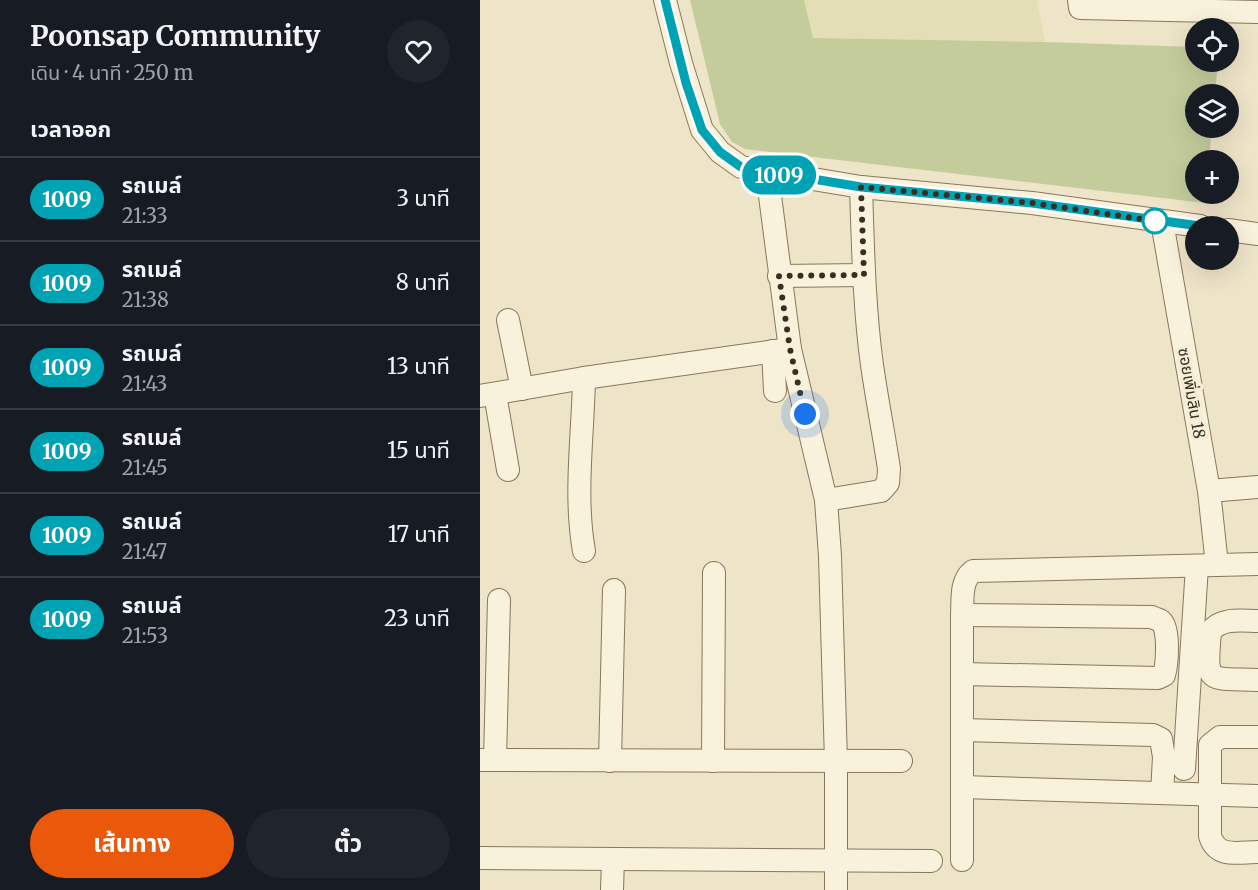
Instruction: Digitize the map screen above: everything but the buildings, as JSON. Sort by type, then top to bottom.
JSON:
[{"type":"street","points":[[665,0],[686,83],[702,130],[720,152],[741,167],[861,187],[1032,203],[1185,224]]},
{"type":"street","points":[[1079,0],[1080,8],[1258,12]]},
{"type":"street","points":[[767,173],[779,276],[782,350],[775,391]]},
{"type":"street","points":[[825,500],[880,490],[888,483],[889,470],[872,364],[864,275],[861,187]]},
{"type":"street","name":"ซอยเพิ่มสิน 18","points":[[1162,222],[1209,491],[1201,631]]},
{"type":"street","points":[[1239,231],[1258,234]]},
{"type":"street","points":[[779,276],[864,275]]},
{"type":"street","points":[[508,320],[522,389]]},
{"type":"street","points":[[782,350],[825,500],[830,556],[836,762],[836,890]]},
{"type":"street","points":[[508,470],[487,395],[584,378],[782,350]]},
{"type":"street","points":[[584,378],[579,523],[584,551]]},
{"type":"street","points":[[1209,491],[1258,487]]},
{"type":"street","points":[[962,860],[962,615],[964,582],[973,571],[1203,572],[1258,564]]},
{"type":"street","points":[[713,761],[714,573]]},
{"type":"street","points":[[610,761],[614,590]]},
{"type":"street","points":[[499,600],[488,760],[901,761]]},
{"type":"street","points":[[962,615],[1152,617],[1161,621],[1165,628],[1166,668],[1164,675],[1158,678],[962,674]]},
{"type":"street","points":[[1165,628],[1201,631],[1231,621],[1258,621]]},
{"type":"street","points":[[1201,631],[1209,672],[1221,679],[1258,680]]},
{"type":"street","points":[[1184,769],[1201,631]]},
{"type":"street","points":[[962,730],[1153,735],[1161,739],[1163,748],[1162,793]]},
{"type":"street","points":[[1258,737],[1220,737],[1210,745],[1210,836],[1217,849],[1223,852],[1258,852]]},
{"type":"street","points":[[962,787],[1258,796]]},
{"type":"street","points":[[480,858],[931,861]]},
{"type":"street","points":[[612,890],[613,859]]},
{"type":"shaded area","points":[[804,0],[1037,0],[1045,42],[812,38]]},
{"type":"green space","points":[[690,0],[804,0],[813,38],[1185,47],[1185,72],[1217,72],[1216,84],[1185,84],[1185,138],[1211,138],[1210,150],[1185,150],[1185,201],[745,149],[732,142],[720,124]]},
{"type":"bus line","name":"1009","points":[[665,0],[686,83],[702,130],[720,152],[741,167],[861,187],[1032,203],[1185,224]]},
{"type":"route","points":[[805,414],[790,349],[779,276],[864,275],[861,187],[1032,203],[1155,221]]}]
